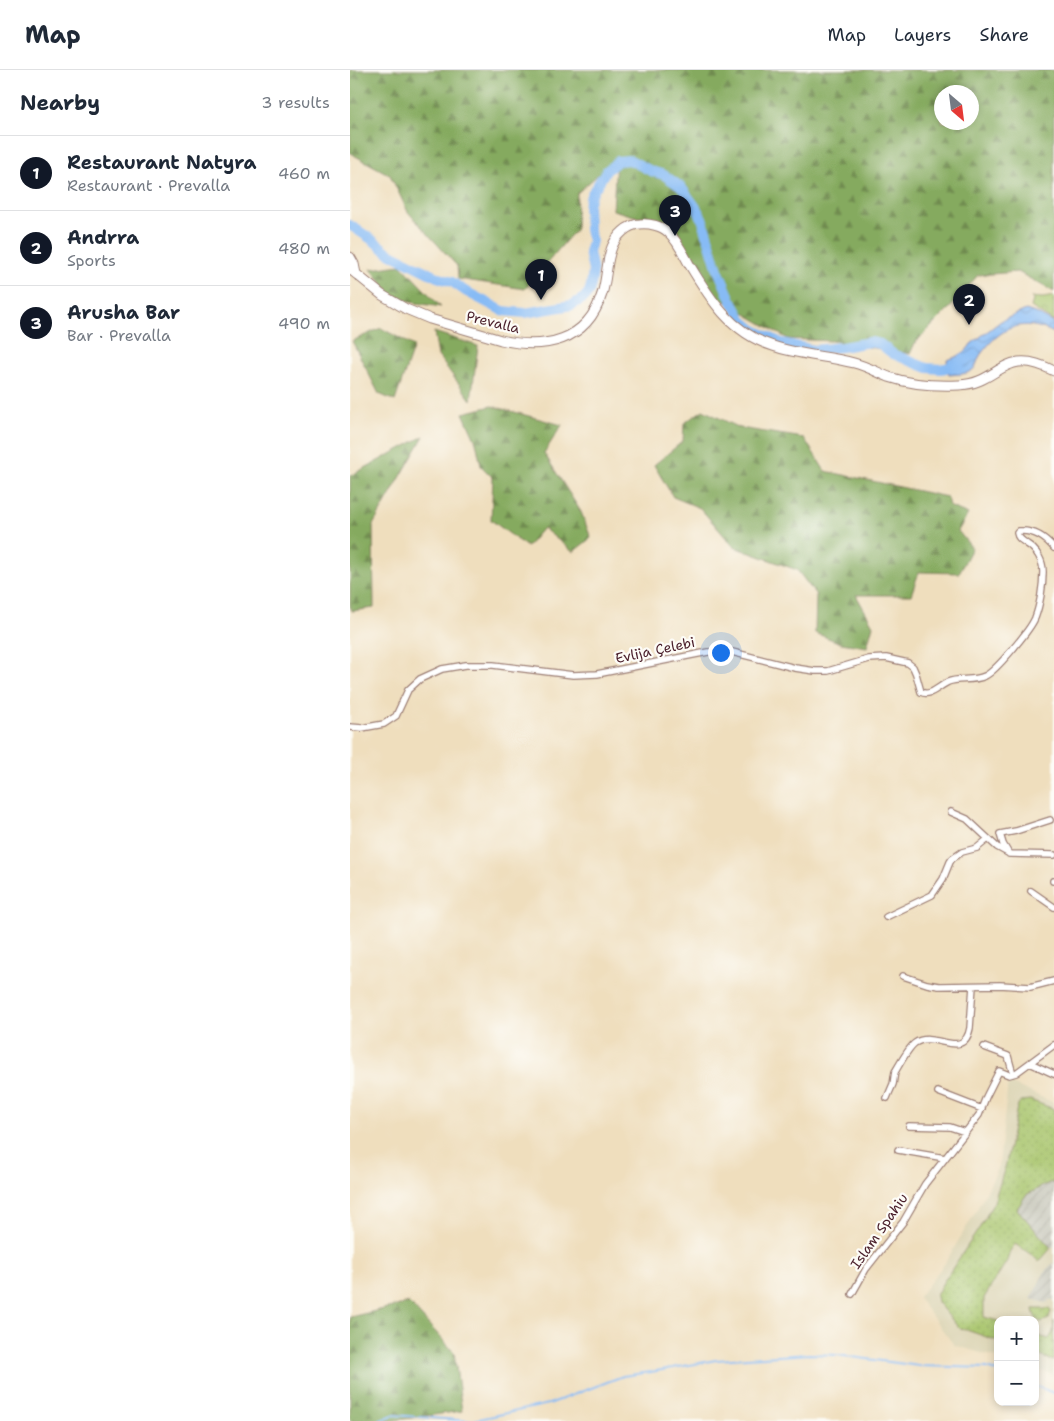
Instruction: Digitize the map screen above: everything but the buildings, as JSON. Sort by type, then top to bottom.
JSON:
[{"type":"main road","name":"Prevalla","points":[[353,272],[394,303],[430,319],[515,343],[550,343],[566,338],[576,332],[587,321],[602,296],[613,244],[619,235],[628,228],[645,224],[664,229],[672,235],[703,287],[733,325],[770,346],[802,354],[856,363],[888,376],[916,384],[962,385],[972,383],[1006,365],[1020,362],[1034,363],[1054,371]]},
{"type":"main road","points":[[350,257],[354,264],[353,272]]},
{"type":"street","name":"Evlija Çelebi","points":[[350,727],[368,727],[384,724],[396,716],[408,690],[420,679],[442,669],[466,665],[494,665],[573,675],[597,674],[708,652],[732,652],[795,668],[822,671],[840,668],[869,659],[886,658],[908,663],[913,667],[921,692],[924,694],[929,693],[950,681],[976,679],[990,674],[1027,631],[1035,618],[1043,570],[1041,560],[1036,551],[1018,537],[1017,533],[1022,530],[1039,534],[1054,548]]},
{"type":"street","points":[[951,812],[967,819],[997,847],[1009,854],[1054,855]]},
{"type":"street","points":[[1009,854],[1000,834],[1050,820]]},
{"type":"street","points":[[886,917],[932,895],[943,879],[952,859],[962,852],[977,848],[988,839]]},
{"type":"street","points":[[1031,891],[1054,907]]},
{"type":"street","points":[[903,976],[935,986],[1000,985],[1030,987],[1054,981]]},
{"type":"street","points":[[887,1098],[895,1073],[913,1044],[922,1040],[941,1041],[953,1045],[964,1041],[970,1028],[973,986]]},
{"type":"street","name":"Islam Spahiu","points":[[852,1294],[866,1269],[903,1222],[925,1184],[976,1120],[999,1071],[1006,1075],[1013,1074],[1054,1045]]},
{"type":"street","points":[[984,1047],[1008,1056],[1013,1074]]},
{"type":"street","points":[[1030,1063],[1054,1074]]},
{"type":"street","points":[[938,1092],[982,1109]]},
{"type":"street","points":[[909,1126],[950,1127],[965,1132]]},
{"type":"street","points":[[898,1150],[945,1158]]},
{"type":"shaded area","points":[[1008,1082],[1054,1103],[1054,1375],[1039,1370],[1039,1316],[994,1316],[994,1357],[954,1345],[918,1298],[945,1263],[975,1213],[999,1167]]},
{"type":"shaded area","points":[[1051,1182],[1054,1185],[1054,1246],[1051,1248],[1017,1209],[1026,1195]]},
{"type":"shaded area","points":[[1054,1262],[1054,1300],[1049,1300],[1047,1303],[1031,1299],[1045,1271]]},
{"type":"green space","points":[[350,70],[1054,70],[1054,292],[1018,272],[978,275],[948,310],[915,343],[910,354],[833,341],[788,339],[712,294],[676,232],[648,220],[613,210],[616,159],[577,193],[576,229],[525,289],[458,279],[457,266],[408,212],[390,175],[350,153]]},
{"type":"green space","points":[[401,265],[441,307],[410,302],[391,294],[371,269]]},
{"type":"green space","points":[[1054,296],[1054,322],[1031,307],[1033,300],[1031,297],[1043,298]]},
{"type":"green space","points":[[381,328],[414,346],[395,401],[379,394],[352,341]]},
{"type":"green space","points":[[434,332],[478,346],[471,400],[438,356]]},
{"type":"green space","points":[[492,406],[562,425],[544,453],[581,512],[591,538],[573,552],[543,528],[527,547],[491,520],[493,478],[481,466],[476,442],[463,413]]},
{"type":"green space","points":[[703,410],[740,428],[804,438],[825,471],[947,497],[949,506],[968,514],[958,531],[972,548],[959,573],[919,572],[911,595],[856,595],[873,625],[867,647],[841,643],[815,633],[816,595],[797,570],[734,547],[700,508],[673,497],[654,465],[683,441],[684,423]]},
{"type":"green space","points":[[424,436],[373,525],[374,608],[352,611],[350,606],[350,476]]},
{"type":"green space","points":[[1030,1100],[1054,1109],[1054,1185],[1051,1182],[1026,1195],[1017,1209],[1051,1248],[1039,1262],[1015,1244],[1010,1251],[1008,1259],[984,1298],[984,1317],[994,1320],[994,1340],[958,1327],[937,1302],[936,1296],[994,1202],[1006,1164],[1017,1107],[1021,1101]]},
{"type":"green space","points":[[409,1303],[454,1352],[462,1411],[390,1421],[350,1421],[350,1317]]},
{"type":"green space","points":[[1033,1309],[1049,1309],[1051,1311],[1049,1319],[1041,1322],[1039,1321],[1039,1316],[1035,1316]]},
{"type":"green space","points":[[1054,1321],[1054,1361],[1039,1355],[1039,1336],[1049,1339],[1053,1332]]},
{"type":"water","points":[[1026,310],[1054,323],[1054,333],[1032,326],[1022,325],[1013,327],[996,337],[980,356],[973,370],[966,373],[949,375],[947,360],[964,352],[971,344],[1001,321]]},
{"type":"waterway","points":[[350,225],[389,253],[437,277],[452,282],[503,311],[525,313],[572,305],[584,298],[589,292],[591,285],[593,271],[589,252],[592,241],[589,230],[588,206],[591,195],[606,171],[618,161],[630,160],[651,171],[664,175],[681,187],[695,206],[702,218],[718,270],[731,300],[743,321],[753,329],[781,343],[814,350],[870,342],[880,344],[893,354],[927,368],[941,369],[959,365]]},
{"type":"waterway","points":[[379,1421],[393,1415],[470,1421],[549,1404],[623,1376],[716,1360],[809,1354],[837,1355],[919,1366],[987,1368],[994,1371]]},
{"type":"waterway","points":[[1039,1387],[1054,1393]]},
{"type":"place","name":"Arusha Bar","points":[[675,236]]},
{"type":"place","name":"Restaurant Natyra","points":[[541,300]]},
{"type":"place","name":"Andrra","points":[[969,325]]}]
